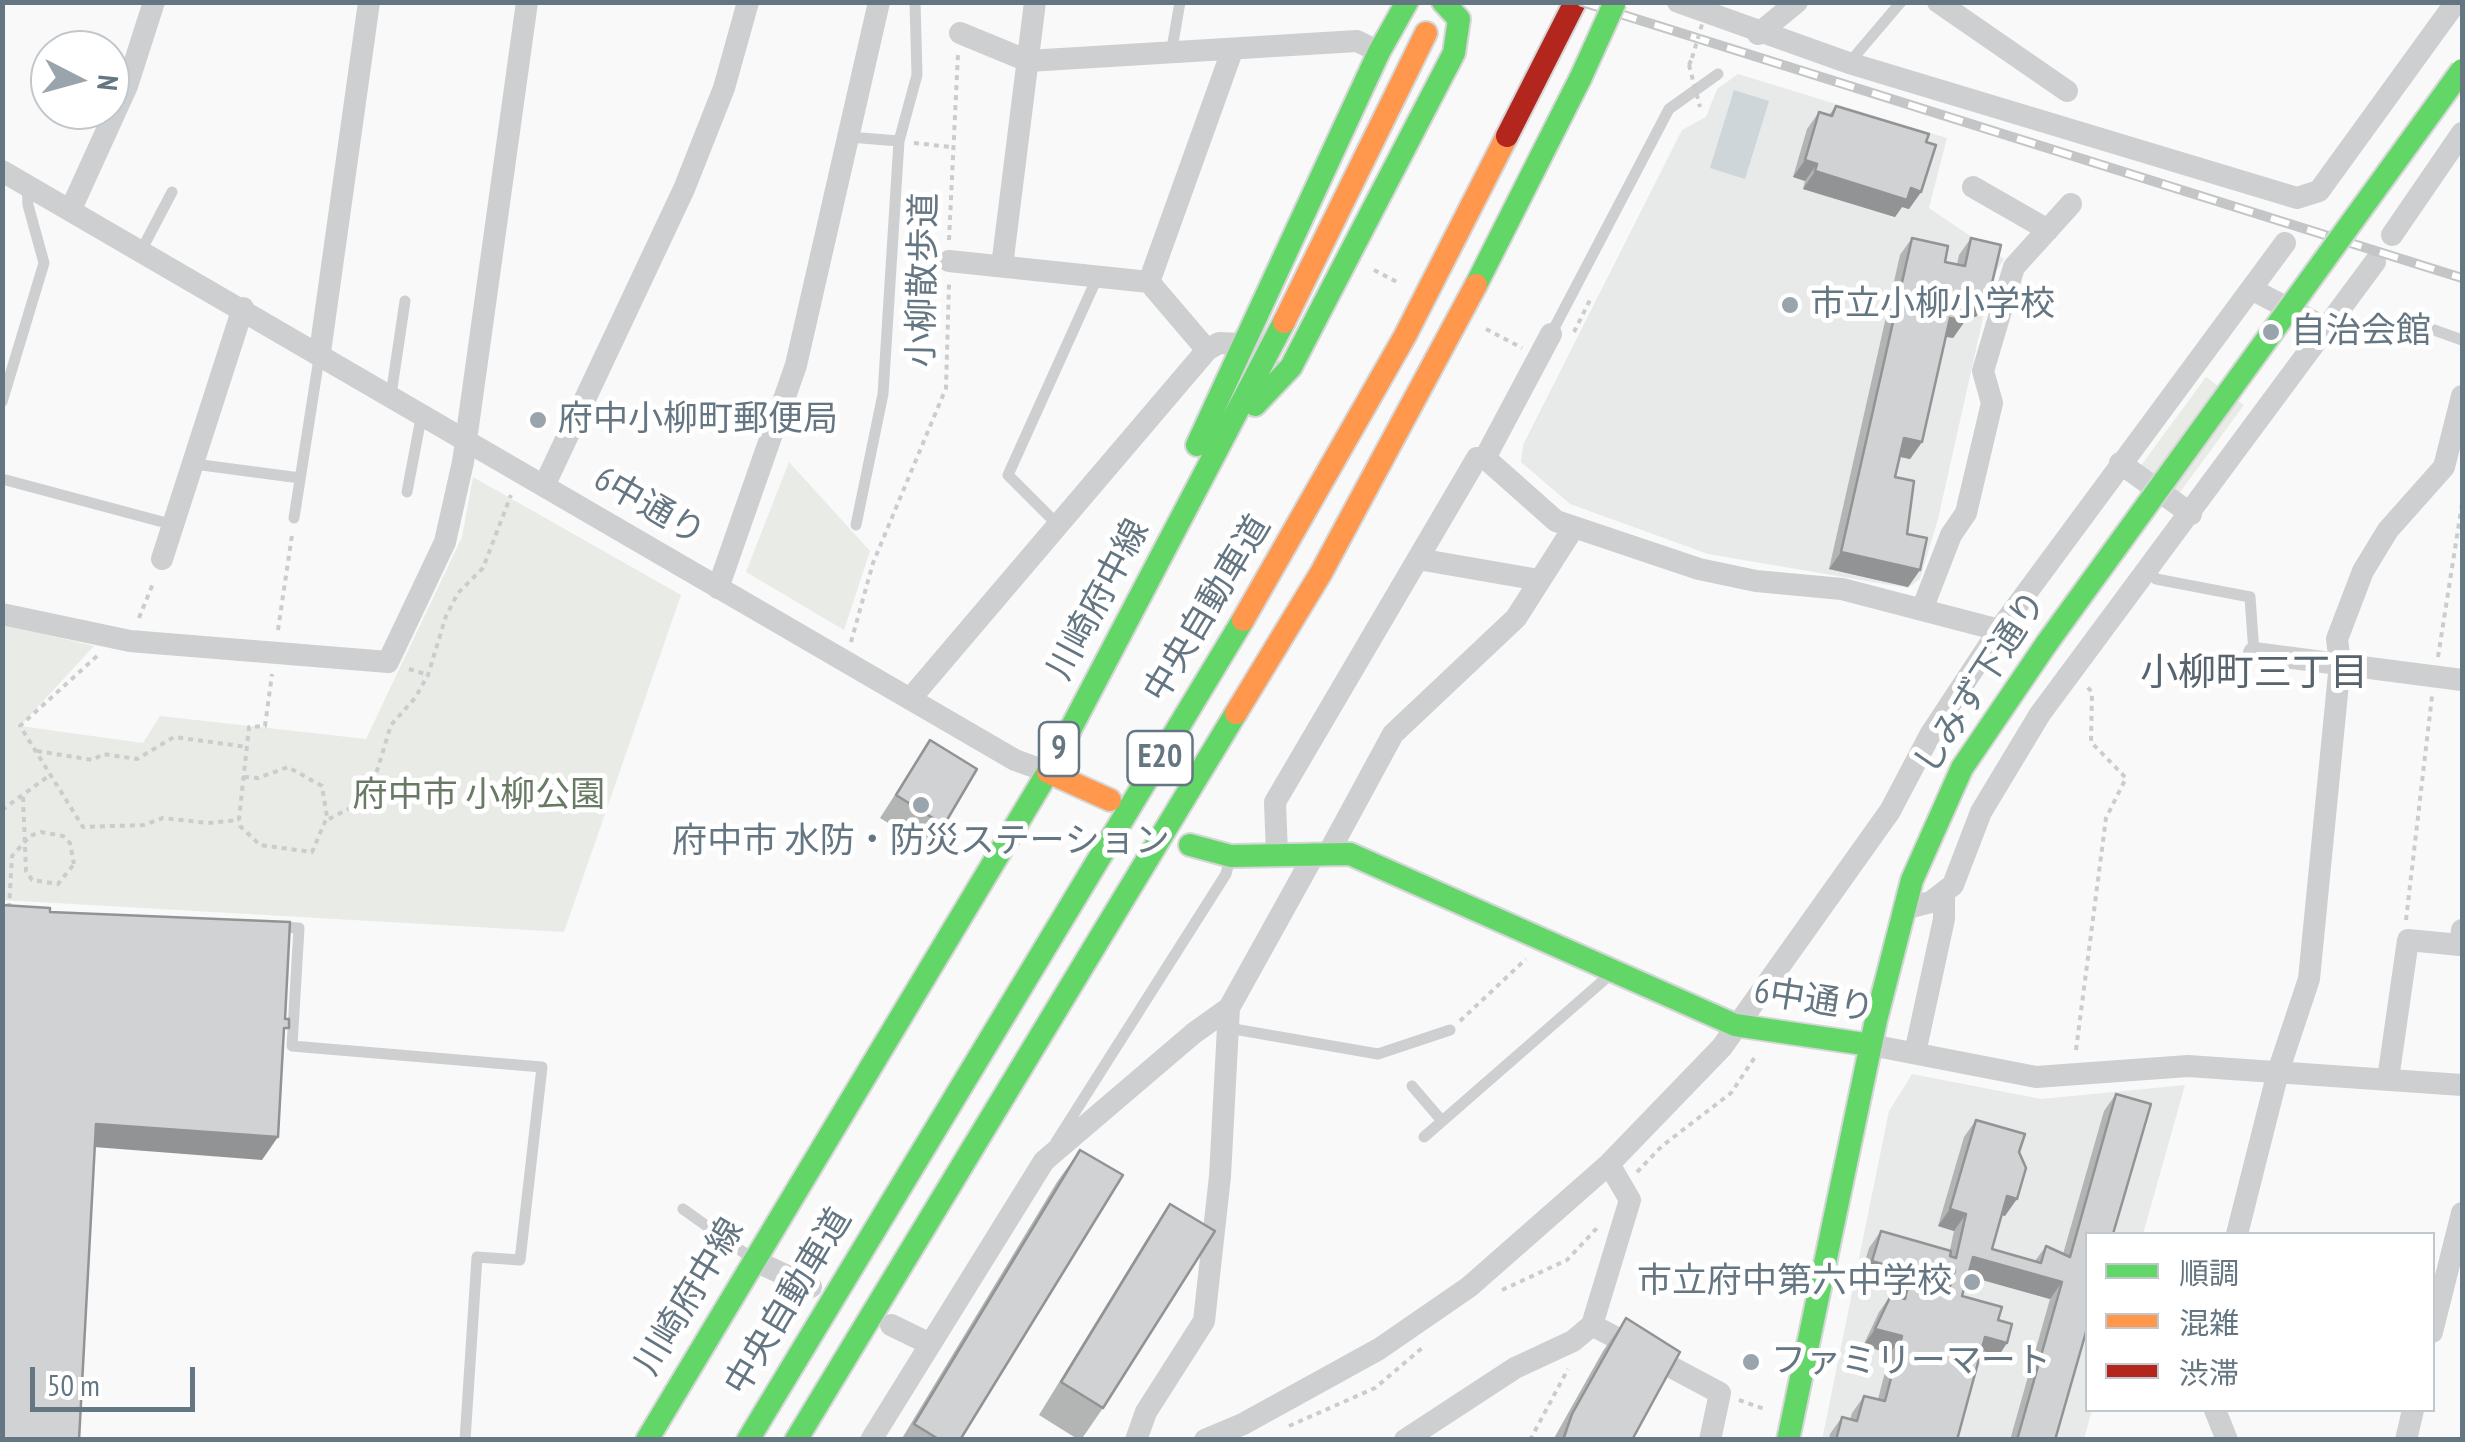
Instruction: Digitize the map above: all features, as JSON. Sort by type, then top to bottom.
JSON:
[{"type":"main road","points":[[1174,533],[1199,439],[1378,52],[1407,2]]},
{"type":"main road","points":[[1225,437],[1290,367],[1454,53],[1460,20],[1443,2]]},
{"type":"main road","name":"中央自動車道","points":[[748,1440],[1286,550],[1405,336],[1575,2]]},
{"type":"main road","name":"E20","points":[[796,1440],[1321,573],[1440,356],[1614,2]]},
{"type":"main road","name":"川崎府中線","points":[[647,1440],[1048,772],[1225,437],[1426,33]]},
{"type":"main road","name":"しみず下通り","points":[[1788,1440],[1903,909],[1927,840],[1962,768],[2047,643],[2462,70]]},
{"type":"main road","name":"6中通り","points":[[1048,772],[1110,800]]},
{"type":"main road","name":"6中通り","points":[[1190,844],[1231,856],[1350,854],[1735,1025],[1871,1044]]},
{"type":"street","points":[[71,209],[128,86],[154,2]]},
{"type":"street","points":[[320,352],[369,2]]},
{"type":"street","points":[[2,614],[122,640],[388,662],[445,542],[467,440],[527,2]]},
{"type":"street","points":[[544,486],[684,190],[724,88],[748,2]]},
{"type":"street","points":[[718,588],[796,364],[880,2]]},
{"type":"street","points":[[1002,266],[1036,2]]},
{"type":"street","points":[[1758,34],[1798,2]]},
{"type":"street","points":[[1938,2],[2066,92]]},
{"type":"street","points":[[1692,8],[1849,63],[2298,198],[2318,191],[2456,2]]},
{"type":"street","points":[[960,33],[1028,61],[1357,41],[1378,52]]},
{"type":"street","points":[[1149,282],[1232,51]]},
{"type":"street","points":[[2392,235],[2462,133]]},
{"type":"street","name":"6中通り","points":[[2,171],[320,352],[1015,760],[1048,772]]},
{"type":"street","points":[[1972,187],[2048,230]]},
{"type":"street","points":[[1923,608],[1951,535],[1966,514],[1992,403],[1984,371],[2014,266],[2071,204]]},
{"type":"street","points":[[1205,1440],[1243,1424],[1379,1349],[1469,1287],[1608,1164],[1722,1047],[1890,811],[1930,734],[1999,630],[2285,242]]},
{"type":"street","points":[[949,261],[1149,282],[1207,350]]},
{"type":"street","points":[[1903,909],[1944,895],[1953,885],[1964,851],[1999,779],[2145,565],[2190,514],[2375,262]]},
{"type":"street","points":[[2251,288],[2326,328]]},
{"type":"street","points":[[162,559],[243,308]]},
{"type":"street","points":[[1485,458],[1539,356],[1562,334]]},
{"type":"street","points":[[910,699],[1207,350],[1219,343],[1241,344]]},
{"type":"street","points":[[2238,1232],[2278,1072],[2310,979],[2340,663],[2337,639],[2363,571],[2388,530],[2444,467],[2462,396]]},
{"type":"street","points":[[1277,854],[1275,802],[1477,458],[1485,458],[1556,521],[1700,569],[1756,581],[1842,590],[1999,630]]},
{"type":"street","points":[[2120,463],[2190,514]]},
{"type":"street","points":[[1136,1440],[1146,1412],[1204,1321],[1220,1176],[1228,1018],[1393,734],[1516,618],[1574,527]]},
{"type":"street","points":[[1418,559],[1539,580]]},
{"type":"street","points":[[2254,654],[2462,680]]},
{"type":"street","points":[[1915,1053],[1944,919],[1944,895]]},
{"type":"street","points":[[2388,1079],[2408,940],[2460,945],[2462,930]]},
{"type":"street","points":[[872,1440],[1044,1161],[1194,1032],[1228,1018]]},
{"type":"street","name":"6中通り","points":[[1871,1044],[2036,1077],[2188,1066],[2462,1085]]},
{"type":"street","points":[[1405,1440],[1514,1368],[1573,1341],[1592,1325],[1630,1200],[1608,1164]]},
{"type":"street","points":[[2435,1320],[2462,1213]]},
{"type":"street","points":[[753,1260],[811,1287]]},
{"type":"street","points":[[891,1325],[930,1344]]},
{"type":"street","points":[[1592,1325],[1720,1393],[1710,1440]]},
{"type":"street","points":[[2215,1412],[2227,1440]]},
{"type":"street","points":[[2406,1440],[2413,1412]]},
{"type":"lane","points":[[856,525],[883,394],[899,141],[917,75],[915,2]]},
{"type":"lane","points":[[1171,54],[1180,2]]},
{"type":"lane","points":[[1849,63],[1901,2]]},
{"type":"lane","points":[[1562,334],[1669,109],[1718,74]]},
{"type":"lane","points":[[849,137],[899,141]]},
{"type":"lane","points":[[2,402],[44,263],[28,205],[27,184]]},
{"type":"lane","points":[[142,250],[172,192]]},
{"type":"lane","points":[[1056,523],[1008,474],[1097,278]]},
{"type":"lane","points":[[391,395],[404,301]]},
{"type":"lane","points":[[2423,326],[2462,340]]},
{"type":"lane","points":[[294,518],[320,352]]},
{"type":"lane","points":[[406,492],[422,413]]},
{"type":"lane","points":[[194,464],[300,478]]},
{"type":"lane","points":[[2,479],[174,525]]},
{"type":"lane","points":[[2145,565],[2156,579],[2250,597],[2254,654]]},
{"type":"lane","points":[[1044,1161],[1226,874],[1231,856]]},
{"type":"lane","points":[[261,926],[299,928],[292,1046],[542,1067],[520,1260],[477,1257],[465,1440]]},
{"type":"lane","points":[[1424,1137],[1615,970]]},
{"type":"lane","points":[[1228,1018],[1378,1054],[1450,1030]]},
{"type":"lane","points":[[1412,1086],[1442,1120]]},
{"type":"lane","points":[[683,1209],[753,1260]]},
{"type":"path","points":[[1692,8],[1689,65],[1700,108]]},
{"type":"path","name":"小柳散歩道","points":[[846,661],[873,563],[946,388],[952,148],[960,33]]},
{"type":"path","points":[[899,141],[952,148]]},
{"type":"path","points":[[1348,256],[1406,286]]},
{"type":"path","points":[[1562,334],[1590,300]]},
{"type":"path","points":[[1486,329],[1539,356]]},
{"type":"path","points":[[329,819],[356,805],[372,787],[382,743],[428,675],[446,616],[458,593],[482,568],[513,490]]},
{"type":"path","points":[[2408,940],[2404,930],[2435,676],[2462,504]]},
{"type":"path","points":[[244,777],[258,778],[288,767],[306,773],[322,786],[328,817],[312,852],[260,845],[240,826],[240,820],[244,777],[247,746],[249,727],[265,726],[294,518]]},
{"type":"path","points":[[162,559],[122,640],[20,726],[83,827],[144,825],[163,818],[208,823],[240,820]]},
{"type":"path","points":[[2072,672],[2092,692],[2092,742],[2126,778],[2106,818],[2072,1075]]},
{"type":"path","points":[[35,751],[93,760],[103,754],[137,759],[174,736],[247,746]]},
{"type":"path","points":[[2,810],[50,775]]},
{"type":"path","points":[[8,920],[12,856],[21,842],[41,832],[63,836],[70,842],[74,864],[58,884],[32,880],[26,871],[22,797]]},
{"type":"path","points":[[1450,1030],[1536,948]]},
{"type":"path","points":[[1530,1440],[1556,1386],[1573,1363]]},
{"type":"path","points":[[1720,1393],[1776,1414]]},
{"type":"shaded area","name":"市立小柳小学校","points":[[1738,74],[1947,138],[1929,208],[2004,259],[1992,278],[1938,519],[1920,579],[1908,588],[1708,554],[1570,504],[1521,462],[1523,445],[1682,130],[1706,117],[1717,89]]},
{"type":"shaded area","points":[[1734,90],[1769,101],[1745,179],[1710,168]]},
{"type":"shaded area","name":"市立府中第六中学校","points":[[1912,1074],[2041,1099],[2185,1085],[2144,1232],[2085,1232],[2085,1412],[2091,1412],[2084,1439],[1822,1440],[1889,1111]]},
{"type":"green space","points":[[2206,377],[2244,405],[2172,503],[2134,475]]},
{"type":"green space","points":[[789,462],[870,551],[844,630],[746,572]]},
{"type":"green space","name":"府中市 小柳公園","points":[[473,477],[681,595],[564,932],[3,900],[2,624],[94,646],[20,726],[143,743],[160,716],[366,739],[462,537]]},
{"type":"building","points":[[1836,106],[1929,134],[1926,142],[1936,145],[1921,192],[1911,188],[1907,200],[1815,171],[1817,164],[1805,160],[1819,112],[1832,116]]},
{"type":"building","points":[[1912,238],[1948,246],[1945,262],[1965,266],[1971,238],[2001,245],[1988,300],[1957,293],[1955,302],[1968,305],[1965,321],[1950,318],[1922,442],[1904,438],[1895,477],[1914,481],[1907,534],[1927,538],[1920,570],[1841,552]]},
{"type":"building","points":[[930,740],[977,769],[944,825],[896,795]]},
{"type":"building","points":[[2,905],[50,908],[50,912],[290,922],[285,1019],[289,1019],[289,1028],[284,1028],[278,1137],[96,1124],[79,1440],[2,1440]]},
{"type":"building","points":[[2116,1094],[2151,1104],[2114,1232],[2085,1232],[2085,1335],[2055,1440],[2017,1440],[2062,1282],[1973,1257],[1962,1296],[2002,1307],[1998,1320],[2012,1324],[2007,1343],[1985,1337],[1957,1440],[1836,1440],[1842,1417],[1857,1421],[1864,1396],[1885,1401],[1902,1336],[1875,1329],[1891,1295],[1905,1299],[1909,1282],[1948,1292],[1955,1270],[1947,1268],[1944,1282],[1872,1261],[1881,1231],[1951,1251],[1950,1256],[1956,1258],[1966,1214],[1950,1209],[1976,1120],[2025,1134],[2019,1152],[2026,1168],[2017,1199],[2007,1196],[1992,1249],[2041,1263],[2046,1246],[2070,1257]]},
{"type":"building","points":[[1080,1150],[1123,1175],[960,1440],[940,1440],[914,1424]]},
{"type":"building","points":[[1170,1204],[1215,1231],[1103,1408],[1061,1382]]},
{"type":"building","points":[[1626,1318],[1680,1352],[1632,1440],[1563,1440],[1572,1414]]},
{"type":"railway","points":[[1582,2],[2462,278]]},
{"type":"traffic: fast","points":[[1197,445],[1379,52],[1407,2]]},
{"type":"traffic: fast","points":[[1255,405],[1291,367],[1454,53],[1459,19],[1443,2]]},
{"type":"traffic: fast","points":[[1581,77],[1615,2]]},
{"type":"traffic: fast","points":[[2047,643],[2462,70]]},
{"type":"traffic: fast","points":[[1476,285],[1581,77]]},
{"type":"traffic: fast","points":[[647,1440],[1048,772],[1284,322]]},
{"type":"traffic: fast","points":[[748,1440],[1243,620]]},
{"type":"traffic: fast","points":[[1788,1440],[1876,1020],[1912,880],[1962,768],[2047,643]]},
{"type":"traffic: fast","points":[[796,1440],[1236,713]]},
{"type":"traffic: fast","points":[[1190,845],[1231,856],[1350,854],[1735,1025],[1871,1045]]},
{"type":"traffic: slow","points":[[1284,322],[1426,33]]},
{"type":"traffic: slow","points":[[1243,620],[1405,336],[1507,136]]},
{"type":"traffic: slow","points":[[1236,713],[1321,573],[1476,285]]},
{"type":"traffic: slow","points":[[1048,772],[1110,800]]},
{"type":"traffic: jam","points":[[1507,136],[1575,2]]},
{"type":"place","name":"市立小柳小学校","points":[[1790,305]]},
{"type":"place","name":"自治会館","points":[[2271,332]]},
{"type":"place","name":"府中小柳町郵便局","points":[[538,420]]},
{"type":"place","name":"府中市 水防・防災ステーション","points":[[921,805]]},
{"type":"place","name":"市立府中第六中学校","points":[[1972,1282]]},
{"type":"place","name":"ファミリーマート","points":[[1751,1362]]},
{"type":"district","name":"小柳町三丁目","points":[[2254,674]]}]
